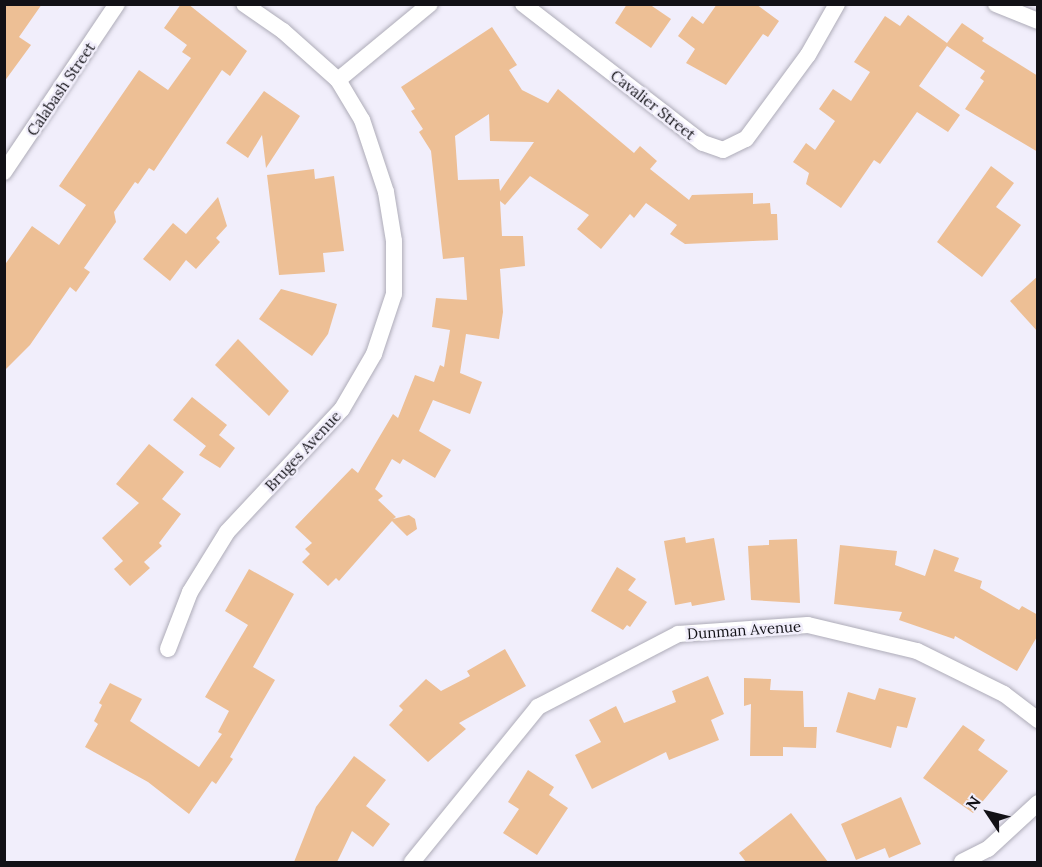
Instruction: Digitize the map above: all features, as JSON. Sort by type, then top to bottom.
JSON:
[{"type":"street","name":"Calabash Street","points":[[4,172],[117,4]]},
{"type":"street","name":"Bruges Avenue","points":[[168,649],[190,591],[227,532],[342,409],[374,354],[394,294],[394,241],[386,192],[362,120],[338,80],[291,38],[244,4]]},
{"type":"street","points":[[338,80],[429,4]]},
{"type":"street","name":"Cavalier Street","points":[[523,4],[703,143],[723,150],[746,139],[808,56],[837,4]]},
{"type":"street","points":[[996,4],[1038,21]]},
{"type":"street","name":"Dunman Avenue","points":[[412,862],[538,707],[678,634],[808,625],[830,630],[917,651],[1004,694],[1038,720]]},
{"type":"street","points":[[962,862],[988,849],[1038,803]]},
{"type":"building","points":[[4,4],[42,4],[19,37],[31,45],[4,82]]},
{"type":"building","points":[[181,4],[188,4],[247,51],[230,76],[222,70],[154,171],[149,168],[138,184],[135,182],[114,212],[116,222],[84,268],[90,272],[76,292],[70,287],[30,345],[4,371],[4,266],[32,226],[59,245],[86,205],[59,186],[139,70],[168,90],[191,58],[182,52],[187,45],[164,28]]},
{"type":"building","points":[[627,4],[649,4],[671,19],[651,48],[615,23]]},
{"type":"building","points":[[717,4],[756,4],[779,21],[768,37],[763,34],[726,85],[686,63],[695,49],[678,36],[692,16],[703,24]]},
{"type":"building","points":[[908,15],[947,43],[962,23],[984,38],[982,41],[1038,76],[1038,152],[965,109],[984,81],[980,78],[985,71],[947,46],[919,86],[960,115],[948,132],[917,112],[880,164],[874,160],[841,208],[806,184],[809,173],[793,162],[806,143],[815,150],[835,121],[819,109],[833,89],[851,101],[870,72],[854,62],[885,16],[900,26]]},
{"type":"building","points":[[492,27],[517,65],[509,70],[522,90],[548,103],[558,89],[634,153],[640,146],[657,161],[650,169],[689,200],[692,195],[753,193],[753,204],[770,203],[771,214],[777,214],[778,240],[685,244],[670,234],[677,225],[646,203],[634,218],[630,214],[601,249],[577,229],[589,215],[530,176],[505,205],[500,201],[502,236],[523,236],[525,266],[500,269],[503,312],[499,339],[466,334],[460,373],[482,382],[470,414],[433,400],[419,431],[451,450],[435,478],[403,459],[400,464],[392,459],[375,489],[383,496],[378,500],[396,517],[393,519],[409,515],[415,519],[417,529],[407,536],[392,521],[339,581],[336,578],[328,586],[302,562],[310,554],[305,549],[312,543],[295,527],[352,468],[358,473],[393,414],[398,418],[415,375],[434,382],[440,365],[444,367],[450,330],[432,327],[436,298],[467,300],[464,257],[443,259],[431,151],[419,132],[423,129],[411,111],[415,109],[401,87]],"holes":[[[489,114],[490,141],[534,142],[500,191],[499,179],[458,180],[455,136]]]},
{"type":"building","points":[[264,91],[300,116],[266,168],[262,135],[248,158],[226,143]]},
{"type":"building","points":[[991,166],[1014,183],[996,207],[1021,225],[982,277],[937,242]]},
{"type":"building","points":[[314,169],[315,179],[334,176],[344,251],[323,253],[325,272],[279,275],[267,175]]},
{"type":"building","points":[[218,197],[227,226],[216,238],[220,242],[196,269],[186,260],[170,281],[143,259],[173,223],[186,234]]},
{"type":"building","points":[[1038,276],[1038,332],[1010,301]]},
{"type":"building","points":[[281,289],[337,304],[328,334],[312,356],[259,319]]},
{"type":"building","points":[[238,339],[289,391],[269,416],[215,365]]},
{"type":"building","points":[[192,397],[227,425],[219,435],[235,448],[220,468],[199,455],[206,446],[173,420]]},
{"type":"building","points":[[149,444],[184,472],[162,499],[181,514],[159,543],[162,546],[144,562],[150,568],[130,586],[114,569],[123,561],[102,538],[139,503],[116,484]]},
{"type":"building","points":[[685,537],[686,543],[714,538],[725,600],[692,606],[691,602],[675,605],[664,541]]},
{"type":"building","points":[[797,539],[800,603],[751,600],[748,546],[769,545],[769,540]]},
{"type":"building","points":[[840,545],[897,551],[895,565],[925,576],[934,549],[959,558],[954,571],[982,581],[980,588],[1019,610],[1022,606],[1038,615],[1038,635],[1017,671],[955,636],[954,639],[899,620],[902,612],[834,604]]},
{"type":"building","points":[[617,567],[636,579],[628,590],[647,602],[630,627],[627,625],[623,630],[591,611]]},
{"type":"building","points":[[249,569],[294,594],[253,667],[275,680],[230,757],[233,759],[216,784],[212,781],[189,814],[148,782],[85,747],[98,724],[94,721],[102,705],[99,703],[110,683],[142,699],[130,721],[199,767],[222,734],[218,732],[229,711],[205,697],[248,625],[225,611]]},
{"type":"building","points":[[505,649],[526,686],[459,723],[466,729],[428,762],[389,725],[403,710],[399,706],[426,679],[441,691],[470,676],[467,671]]},
{"type":"building","points":[[708,676],[724,714],[711,720],[719,740],[669,760],[666,752],[592,789],[575,755],[601,742],[589,720],[616,706],[624,723],[676,702],[672,691]]},
{"type":"building","points":[[744,678],[771,679],[770,690],[803,691],[804,727],[817,727],[816,748],[783,747],[783,756],[750,756],[751,704],[744,706]]},
{"type":"building","points":[[879,688],[916,698],[907,728],[897,726],[891,748],[836,732],[848,692],[875,700]]},
{"type":"building","points":[[963,725],[985,740],[978,750],[1008,771],[973,813],[923,778]]},
{"type":"building","points":[[354,756],[386,780],[366,806],[390,824],[373,847],[352,831],[337,862],[294,862],[316,807]]},
{"type":"building","points":[[528,770],[554,787],[549,795],[568,808],[537,855],[503,833],[519,809],[508,802]]},
{"type":"building","points":[[901,797],[921,844],[889,858],[885,848],[856,860],[841,824]]},
{"type":"building","points":[[791,813],[828,862],[746,862],[739,853]]}]
